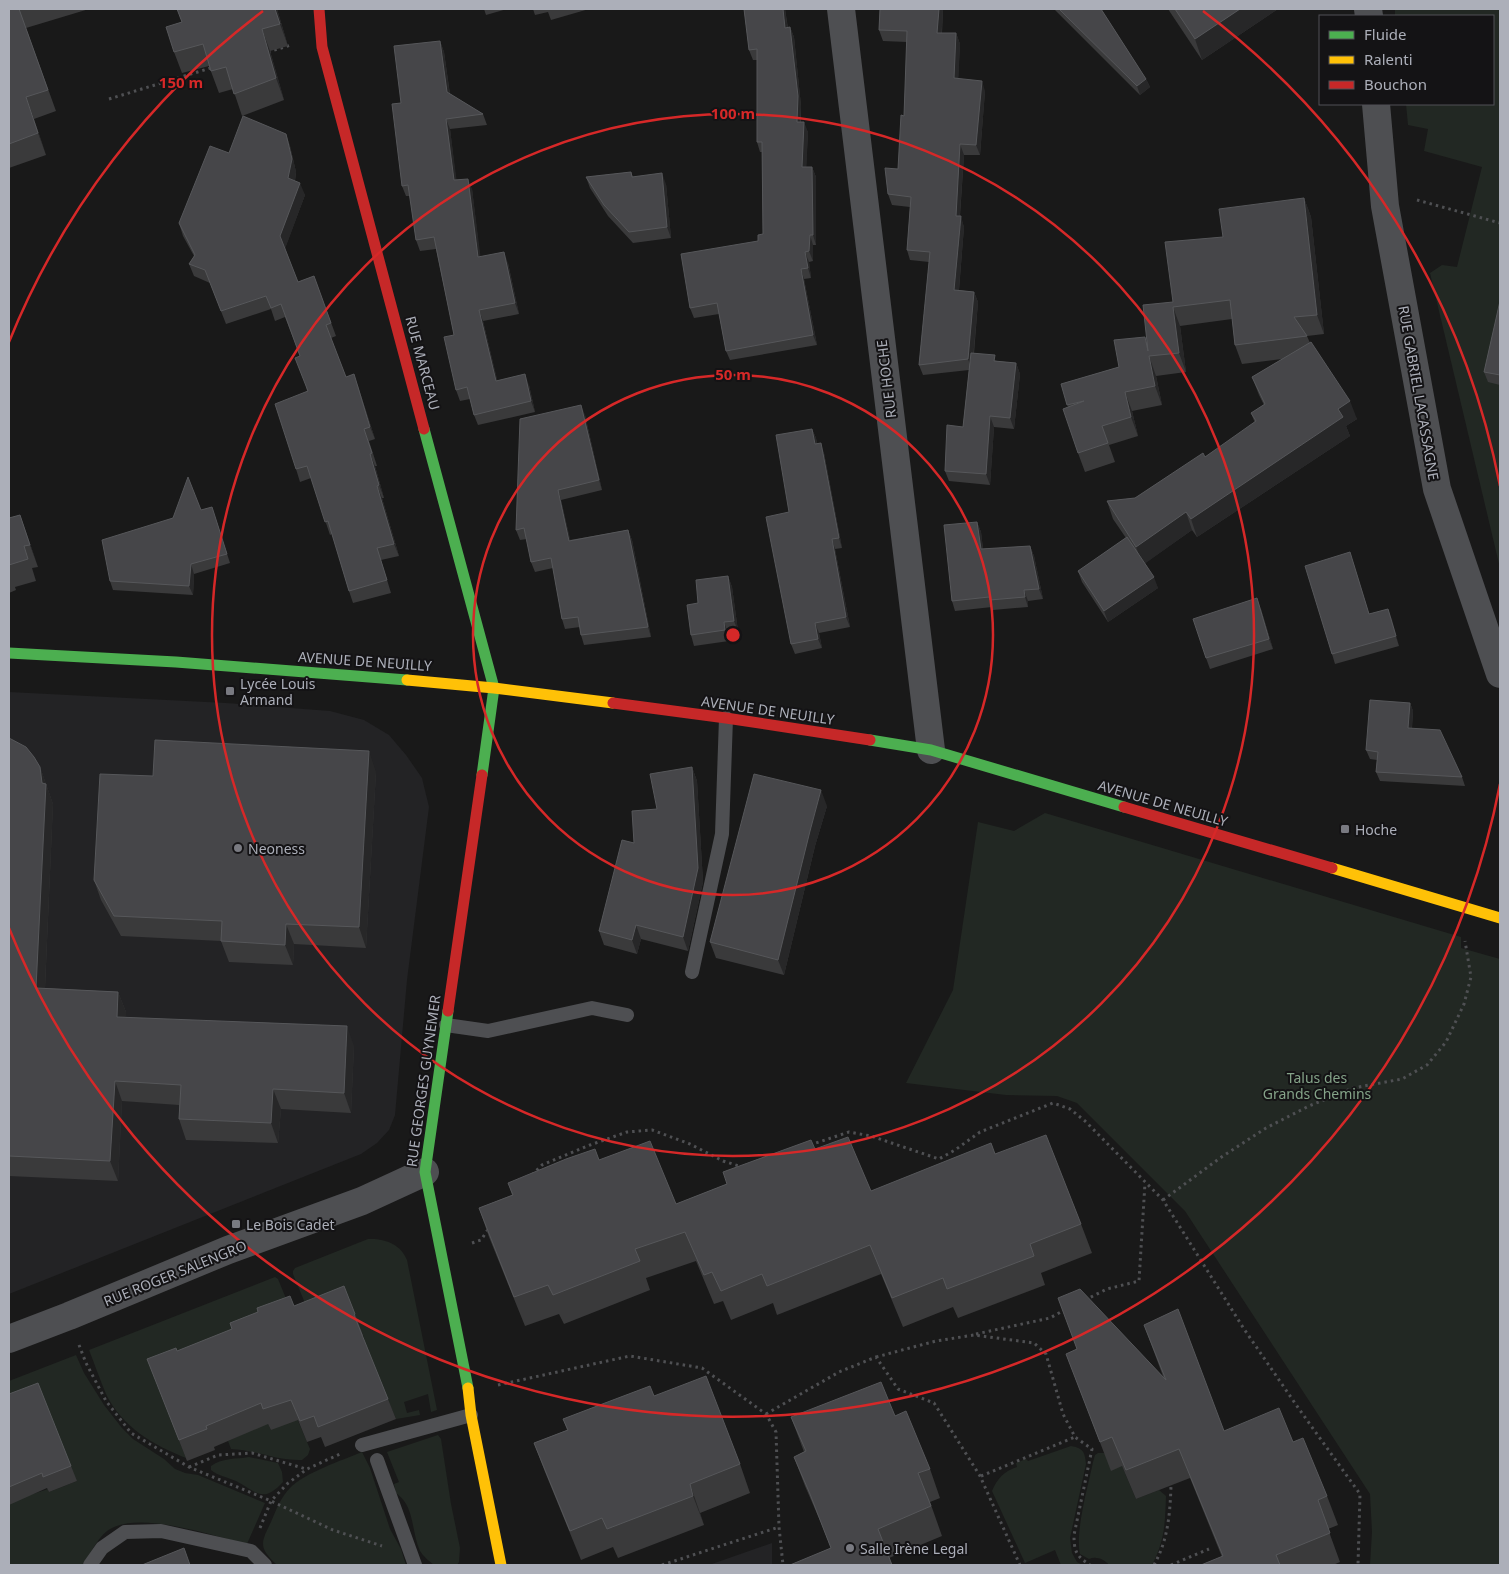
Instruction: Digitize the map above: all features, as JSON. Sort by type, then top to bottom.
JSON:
[{"type":"street","name":"RUE MARCEAU","points":[[319,9],[321,42],[494,688]]},
{"type":"street","name":"RUE HOCHE","points":[[841,9],[931,750]]},
{"type":"street","name":"RUE GABRIEL LACASSAGNE","points":[[1376,105],[1385,206],[1437,489],[1500,674]]},
{"type":"street","name":"AVENUE DE NEUILLY","points":[[9,653],[176,662],[494,688],[726,718],[931,750],[1500,918]]},
{"type":"street","name":"RUE GEORGES GUYNEMER","points":[[494,688],[425,1172],[468,1391],[470,1415],[501,1565]]},
{"type":"street","name":"RUE ROGER SALENGRO","points":[[9,1339],[228,1250],[362,1201],[425,1172]]},
{"type":"lane","points":[[692,972],[722,834],[726,718]]},
{"type":"lane","points":[[446,1025],[488,1031],[592,1008],[626,1014]]},
{"type":"lane","points":[[362,1445],[470,1415]]},
{"type":"lane","points":[[377,1460],[415,1564]]},
{"type":"lane","points":[[90,1565],[102,1548],[125,1532],[161,1531],[251,1551],[265,1565]]},
{"type":"path","points":[[267,52],[321,42]]},
{"type":"path","points":[[108,99],[214,67]]},
{"type":"path","points":[[1385,206],[1415,199],[1500,222]]},
{"type":"path","points":[[1163,1200],[1220,1158],[1266,1128],[1309,1106],[1353,1088],[1402,1079],[1427,1065],[1446,1042],[1464,1004],[1471,977],[1465,939]]},
{"type":"path","points":[[809,1146],[850,1132],[872,1136],[939,1159],[980,1132],[1053,1103],[1070,1109],[1085,1121],[1163,1200],[1244,1329],[1360,1494],[1358,1565]]},
{"type":"path","points":[[528,1178],[542,1165],[590,1145],[627,1132],[652,1130],[690,1144],[741,1168],[749,1165]]},
{"type":"path","points":[[1082,1301],[1107,1289],[1139,1281],[1145,1183]]},
{"type":"path","points":[[441,1254],[481,1240],[490,1227]]},
{"type":"path","points":[[766,1414],[839,1372],[876,1357],[936,1341],[1050,1318],[1074,1305]]},
{"type":"path","points":[[69,1316],[86,1363],[98,1386],[106,1401],[131,1433],[189,1467],[333,1530],[390,1548],[415,1564]]},
{"type":"path","points":[[971,1335],[1034,1343],[1046,1354],[1063,1414],[1075,1437],[1092,1449],[1074,1535],[1074,1547],[1079,1558],[1090,1565]]},
{"type":"path","points":[[468,1391],[630,1356],[702,1368],[766,1414],[776,1432],[779,1527],[783,1565]]},
{"type":"path","points":[[876,1357],[898,1389],[934,1403],[980,1476],[1020,1565]]},
{"type":"path","points":[[980,1476],[1075,1437]]},
{"type":"path","points":[[271,1502],[287,1484],[306,1469],[362,1445]]},
{"type":"path","points":[[189,1467],[218,1455],[252,1454],[306,1469]]},
{"type":"path","points":[[1154,1565],[1166,1536],[1170,1514],[1170,1486]]},
{"type":"path","points":[[662,1565],[779,1527]]},
{"type":"path","points":[[1171,1565],[1209,1549]]},
{"type":"shaded area","points":[[9,692],[226,703],[330,711],[364,720],[389,735],[406,755],[422,778],[429,807],[407,980],[395,1115],[389,1130],[377,1143],[361,1154],[9,1294]]},
{"type":"shaded area","points":[[772,1543],[772,1565],[709,1565]]},
{"type":"green space","points":[[1395,9],[1500,9],[1500,568],[1430,273],[1442,265],[1457,267],[1482,167],[1424,151],[1428,129],[1408,125],[1406,105],[1494,105],[1494,15],[1395,15]]},
{"type":"green space","name":"Talus des Grands Chemins","points":[[1045,813],[1461,937],[1461,948],[1500,959],[1500,1565],[1370,1565],[1372,1532],[1370,1494],[1185,1211],[1077,1103],[1057,1096],[1006,1095],[906,1083],[953,990],[978,822],[1014,831]]},
{"type":"green space","points":[[368,1239],[391,1243],[401,1250],[407,1260],[437,1410],[431,1412],[428,1394],[404,1402],[407,1413],[419,1410],[420,1415],[396,1419],[367,1350],[352,1308],[307,1308],[293,1274],[295,1268]]},
{"type":"green space","points":[[275,1277],[278,1279],[294,1318],[155,1380],[186,1458],[150,1441],[121,1416],[106,1394],[89,1350]]},
{"type":"green space","points":[[76,1355],[84,1373],[104,1405],[133,1439],[164,1459],[175,1469],[198,1475],[265,1503],[247,1544],[175,1526],[136,1523],[120,1525],[107,1531],[82,1565],[9,1565],[9,1499],[48,1489],[49,1492],[77,1481],[9,1411],[9,1381]]},
{"type":"green space","points":[[296,1416],[310,1449],[308,1455],[302,1460],[284,1459],[231,1449],[228,1441],[266,1420],[271,1430]]},
{"type":"green space","points":[[438,1435],[441,1439],[460,1548],[457,1565],[434,1565],[420,1551],[410,1512],[402,1498],[396,1493],[394,1484],[399,1482],[387,1452]]},
{"type":"green space","points":[[1071,1446],[1083,1451],[1086,1464],[1070,1538],[1072,1553],[1077,1562],[1083,1565],[1061,1565],[1055,1550],[1025,1563],[992,1491],[1002,1476],[1017,1467],[1016,1463],[1026,1459],[1028,1461]]},
{"type":"green space","points":[[362,1452],[370,1468],[390,1529],[401,1549],[406,1565],[277,1565],[264,1550],[263,1541],[277,1508],[287,1492],[296,1482],[304,1477]]},
{"type":"green space","points":[[1104,1453],[1122,1466],[1136,1499],[1159,1490],[1166,1496],[1165,1523],[1162,1539],[1152,1565],[1109,1565],[1100,1559],[1089,1559],[1080,1554],[1079,1533],[1083,1509],[1093,1462],[1095,1455]]},
{"type":"green space","points":[[249,1457],[278,1463],[282,1472],[283,1482],[270,1493],[260,1494],[211,1470],[211,1466],[215,1463],[229,1459]]},
{"type":"building","points":[[9,9],[19,9],[48,90],[26,97],[38,133],[9,144]]},
{"type":"building","points":[[177,9],[275,9],[280,24],[262,29],[276,78],[234,94],[226,67],[211,71],[203,44],[174,52],[166,27],[182,22]]},
{"type":"building","points":[[744,9],[783,9],[785,28],[790,27],[798,96],[797,122],[804,122],[802,167],[812,167],[813,235],[810,235],[809,251],[805,252],[808,268],[801,269],[813,335],[726,351],[717,303],[690,308],[681,254],[758,241],[758,235],[763,234],[762,142],[757,142],[757,49],[749,50]]},
{"type":"building","points":[[880,9],[939,9],[937,33],[956,33],[954,78],[982,81],[976,145],[960,144],[956,216],[961,216],[954,290],[974,292],[968,359],[919,365],[930,252],[907,250],[911,197],[888,194],[885,168],[898,169],[901,115],[904,116],[907,31],[879,30]]},
{"type":"building","points":[[1059,9],[1101,9],[1146,79],[1137,86]]},
{"type":"building","points":[[1175,9],[1240,9],[1195,39]]},
{"type":"building","points":[[440,41],[447,92],[483,114],[446,119],[454,180],[468,179],[478,257],[504,252],[515,303],[479,310],[496,381],[525,374],[531,401],[474,415],[467,387],[456,390],[444,337],[454,335],[434,237],[416,240],[408,185],[402,186],[392,104],[401,103],[394,46]]},
{"type":"building","points":[[243,116],[286,134],[292,159],[288,178],[300,183],[280,236],[298,282],[314,276],[331,323],[326,325],[346,377],[354,374],[370,427],[364,429],[372,453],[370,454],[379,485],[377,486],[394,544],[377,548],[387,580],[349,591],[328,521],[325,522],[307,466],[296,469],[275,404],[308,391],[295,358],[300,356],[281,304],[271,308],[266,296],[221,311],[205,270],[189,264],[195,255],[179,223],[210,146],[229,153]]},
{"type":"building","points":[[631,172],[632,177],[662,173],[667,227],[629,232],[604,205],[586,177]]},
{"type":"building","points":[[1304,198],[1317,315],[1294,317],[1307,336],[1235,345],[1230,300],[1173,307],[1179,353],[1149,356],[1155,386],[1125,392],[1131,417],[1102,426],[1108,443],[1078,453],[1063,409],[1084,401],[1067,405],[1061,384],[1119,367],[1114,340],[1145,337],[1148,351],[1143,305],[1173,302],[1165,242],[1223,237],[1219,209]]},
{"type":"building","points":[[1500,301],[1500,375],[1484,372]]},
{"type":"building","points":[[1311,342],[1350,401],[1338,409],[1343,417],[1191,519],[1186,512],[1136,547],[1107,501],[1135,498],[1203,453],[1205,457],[1256,421],[1251,413],[1265,404],[1252,377]]},
{"type":"building","points":[[971,353],[995,355],[994,361],[1016,363],[1010,418],[990,416],[986,474],[945,471],[947,425],[963,427]]},
{"type":"building","points":[[581,405],[599,480],[558,490],[569,541],[628,530],[648,627],[581,635],[578,617],[562,619],[551,558],[531,562],[524,528],[516,530],[520,419]]},
{"type":"building","points":[[812,429],[815,444],[821,443],[839,538],[832,539],[846,617],[815,623],[818,639],[791,644],[766,517],[789,512],[776,435]]},
{"type":"building","points":[[188,477],[201,510],[212,507],[227,554],[191,564],[189,586],[110,581],[102,540],[173,518]]},
{"type":"building","points":[[20,515],[30,545],[24,546],[28,559],[9,565],[9,518]]},
{"type":"building","points":[[977,522],[981,549],[1030,546],[1039,589],[1024,590],[1025,597],[990,600],[989,597],[952,601],[944,525]]},
{"type":"building","points":[[1127,537],[1154,577],[1104,611],[1078,571]]},
{"type":"building","points":[[1350,552],[1369,614],[1388,609],[1396,636],[1332,654],[1305,566]]},
{"type":"building","points":[[728,576],[734,621],[724,622],[725,630],[691,635],[687,605],[698,603],[696,580]]},
{"type":"building","points":[[1257,598],[1269,639],[1206,658],[1193,619]]},
{"type":"building","points":[[1370,700],[1410,703],[1408,728],[1440,730],[1462,777],[1376,772],[1378,752],[1366,750]]},
{"type":"building","points":[[9,738],[26,747],[40,767],[42,783],[46,784],[36,988],[118,992],[117,1017],[347,1026],[344,1093],[273,1089],[271,1123],[179,1119],[181,1085],[115,1081],[110,1161],[9,1156]]},
{"type":"building","name":"Neoness","points":[[155,740],[369,751],[359,927],[286,924],[285,945],[221,941],[222,921],[114,916],[94,880],[100,774],[153,776]]},
{"type":"building","points":[[692,767],[698,868],[683,937],[636,925],[632,940],[599,931],[622,840],[634,843],[632,811],[657,809],[650,774]]},
{"type":"building","points":[[754,774],[821,790],[778,960],[710,942]]},
{"type":"building","points":[[1046,1135],[1081,1224],[1030,1244],[1034,1256],[947,1289],[943,1278],[892,1298],[870,1245],[767,1286],[762,1274],[721,1291],[712,1272],[704,1275],[685,1232],[635,1249],[640,1261],[553,1295],[548,1285],[514,1297],[479,1208],[513,1195],[508,1183],[566,1159],[595,1149],[599,1160],[650,1141],[676,1204],[727,1184],[723,1172],[811,1140],[815,1149],[848,1137],[871,1191],[991,1143],[995,1154]]},
{"type":"building","points":[[344,1286],[388,1399],[318,1427],[314,1416],[300,1421],[291,1400],[263,1409],[261,1403],[206,1426],[207,1429],[179,1440],[147,1359],[176,1348],[177,1351],[232,1329],[230,1323],[258,1312],[257,1308],[290,1296],[294,1306]]},
{"type":"building","points":[[1080,1289],[1166,1380],[1144,1325],[1178,1309],[1224,1431],[1279,1408],[1293,1442],[1303,1438],[1327,1496],[1318,1500],[1330,1533],[1276,1555],[1280,1565],[1201,1565],[1223,1556],[1179,1449],[1126,1470],[1112,1437],[1100,1442],[1066,1354],[1077,1349],[1058,1298]]},
{"type":"building","points":[[706,1376],[740,1464],[690,1484],[693,1496],[607,1529],[602,1518],[570,1531],[534,1443],[568,1430],[563,1419],[650,1386],[654,1396]]},
{"type":"building","points":[[881,1382],[895,1416],[906,1411],[930,1469],[918,1473],[931,1506],[878,1529],[892,1565],[790,1565],[831,1548],[794,1457],[806,1451],[791,1417]]},
{"type":"building","points":[[38,1383],[71,1466],[43,1477],[42,1473],[9,1487],[9,1394]]},
{"type":"building","points":[[184,1548],[190,1565],[142,1565]]},
{"type":"traffic: fast","points":[[424,429],[494,688],[482,775]]},
{"type":"traffic: fast","points":[[9,653],[176,662],[407,680]]},
{"type":"traffic: fast","points":[[870,740],[931,750],[1124,807]]},
{"type":"traffic: fast","points":[[448,1011],[425,1172],[468,1388]]},
{"type":"traffic: slow","points":[[407,680],[494,688],[613,703]]},
{"type":"traffic: slow","points":[[1332,868],[1500,918]]},
{"type":"traffic: slow","points":[[468,1388],[471,1415],[501,1565]]},
{"type":"traffic: jam","points":[[319,9],[322,47],[424,429]]},
{"type":"traffic: jam","points":[[613,703],[870,740]]},
{"type":"traffic: jam","points":[[448,1011],[482,775]]},
{"type":"traffic: jam","points":[[1124,807],[1332,868]]},
{"type":"place","name":"Lycée Louis Armand","points":[[230,691]]},
{"type":"place","name":"Hoche","points":[[1345,829]]},
{"type":"place","name":"Neoness","points":[[238,848]]},
{"type":"place","name":"Le Bois Cadet","points":[[236,1224]]},
{"type":"place","name":"Salle Irène Legal","points":[[850,1548]]}]
